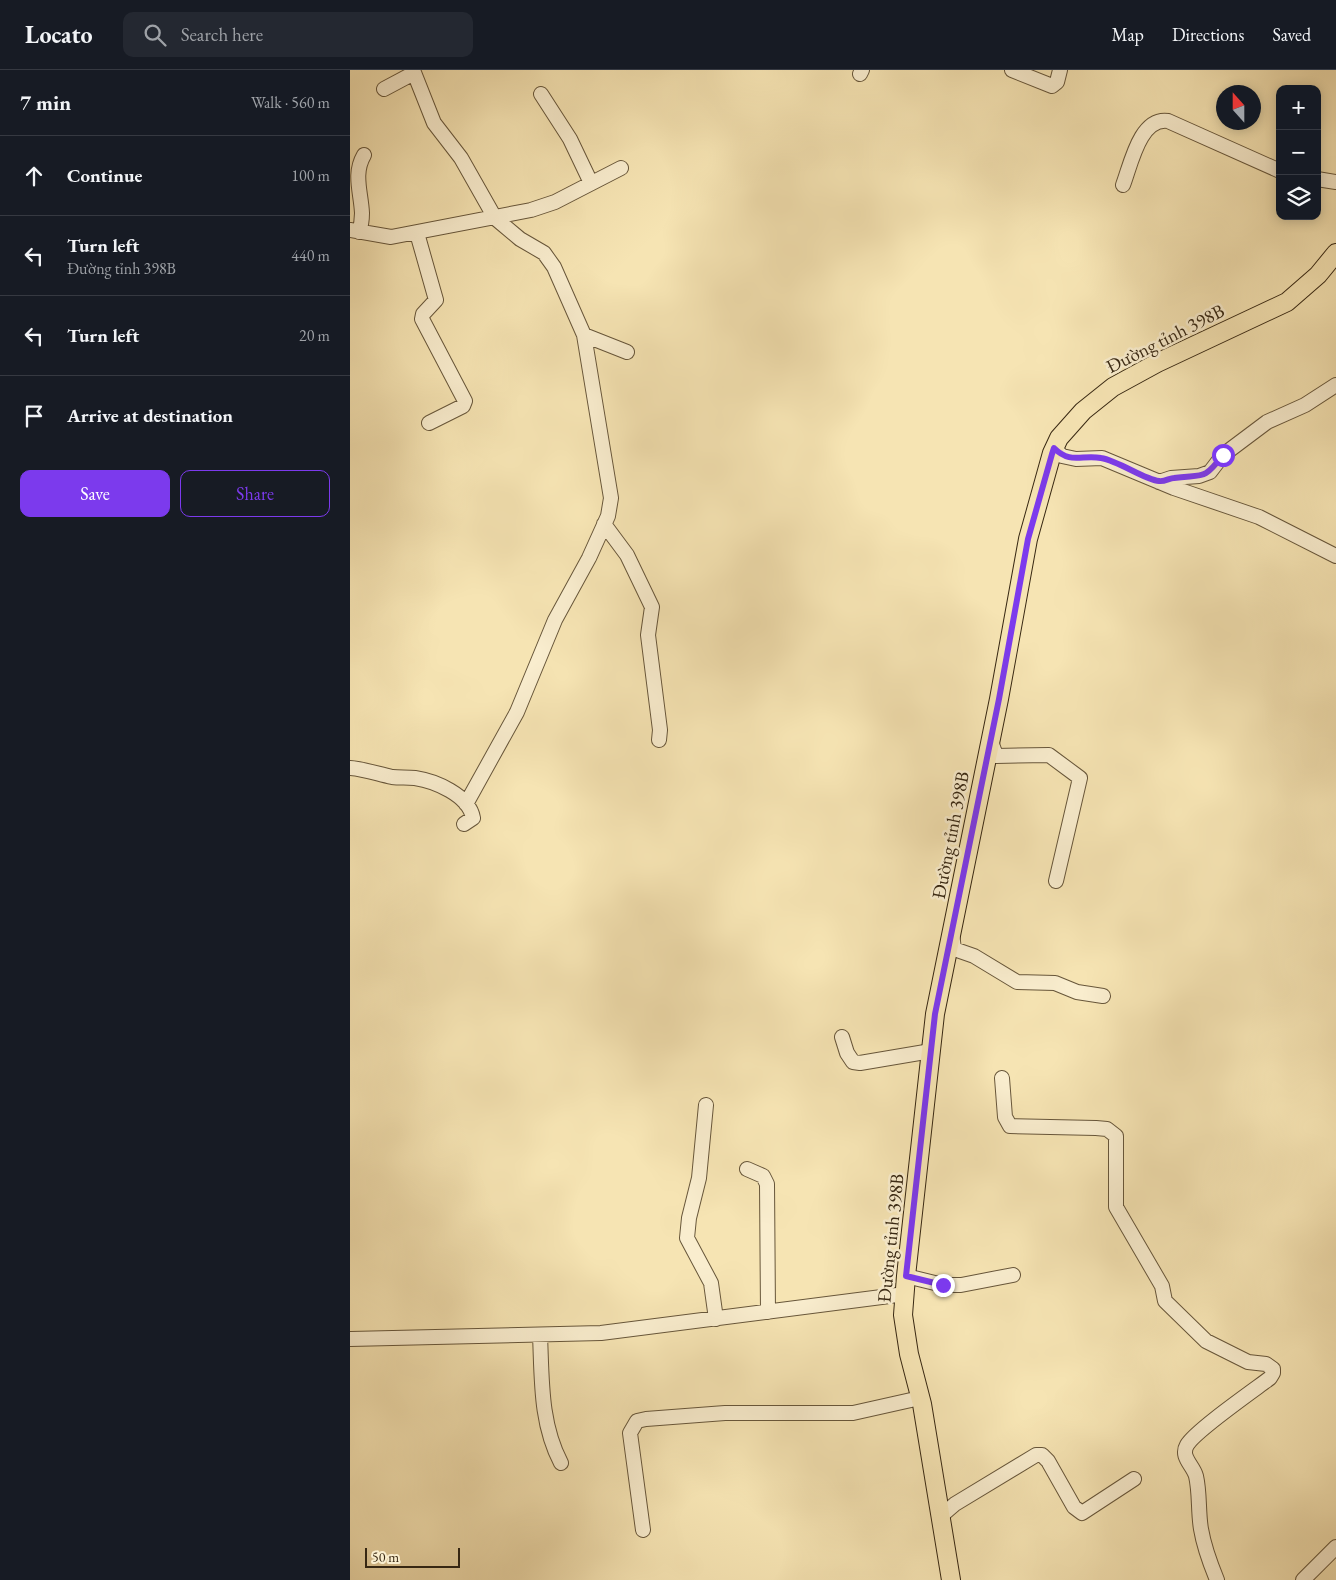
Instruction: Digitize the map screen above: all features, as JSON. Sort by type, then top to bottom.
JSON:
[{"type":"main road","name":"Đường tỉnh 398B","points":[[951,1580],[920,1398],[909,1354],[903,1315],[906,1276],[935,1014],[991,741],[1028,539],[1054,448],[1059,438],[1083,411],[1113,387],[1157,363],[1287,302],[1318,276],[1336,253]]},
{"type":"street","points":[[1012,70],[1052,86],[1057,82],[1060,70]]},
{"type":"street","points":[[384,89],[414,72],[437,128],[461,158],[495,218],[550,259],[584,335],[611,498],[610,510],[604,524],[589,558],[555,620],[517,712],[466,804]]},
{"type":"street","points":[[541,94],[570,139],[591,183]]},
{"type":"street","points":[[1123,184],[1139,141],[1149,127],[1160,120],[1168,121],[1276,169]]},
{"type":"street","points":[[364,155],[358,169],[362,215],[355,231],[390,237],[531,210],[621,168]]},
{"type":"street","points":[[1321,180],[1336,182]]},
{"type":"street","points":[[416,233],[436,300],[423,314],[422,319],[465,401],[463,406],[429,423]]},
{"type":"street","points":[[584,335],[627,352]]},
{"type":"street","points":[[1160,482],[1171,478],[1199,476],[1210,472],[1223,455],[1267,422],[1305,405],[1336,385]]},
{"type":"street","points":[[1054,448],[1062,456],[1076,459],[1102,458],[1160,482],[1259,517],[1336,556]]},
{"type":"street","points":[[604,524],[617,540],[635,569],[652,607],[648,635],[660,730],[659,740]]},
{"type":"street","points":[[991,741],[996,756],[1049,755],[1080,778],[1056,881]]},
{"type":"street","points":[[350,768],[395,777],[432,781],[452,792],[466,804],[473,818],[464,824]]},
{"type":"street","points":[[952,933],[954,949],[974,956],[1017,982],[1056,983],[1077,992],[1103,996]]},
{"type":"street","points":[[842,1038],[846,1053],[853,1062],[860,1063],[931,1051]]},
{"type":"street","points":[[1002,1078],[1005,1117],[1010,1126],[1107,1129],[1116,1136],[1114,1196],[1116,1207],[1162,1286],[1165,1302],[1206,1341],[1248,1362],[1266,1364],[1273,1369],[1274,1373],[1270,1378],[1198,1433],[1187,1444],[1185,1451],[1185,1457],[1196,1474],[1201,1528],[1207,1554],[1217,1580]]},
{"type":"street","points":[[706,1105],[698,1178],[689,1218],[687,1238],[711,1283],[716,1319]]},
{"type":"street","points":[[747,1169],[763,1176],[767,1184],[765,1234],[768,1312]]},
{"type":"street","points":[[906,1276],[943,1285],[961,1285],[1013,1275]]},
{"type":"street","points":[[350,1339],[600,1334],[905,1294]]},
{"type":"street","points":[[540,1335],[546,1421],[553,1448],[561,1463]]},
{"type":"street","points":[[643,1530],[630,1433],[637,1421],[646,1418],[725,1413],[853,1413],[920,1398]]},
{"type":"street","points":[[941,1516],[955,1504],[1036,1455],[1042,1455],[1048,1461],[1074,1507],[1082,1513],[1134,1479]]},
{"type":"street","points":[[1303,1580],[1336,1547]]},
{"type":"route","points":[[943,1285],[906,1276],[935,1014],[999,699],[1028,539],[1054,448],[1062,456],[1076,459],[1102,458],[1160,482],[1171,478],[1204,475],[1210,472],[1223,455]]}]
